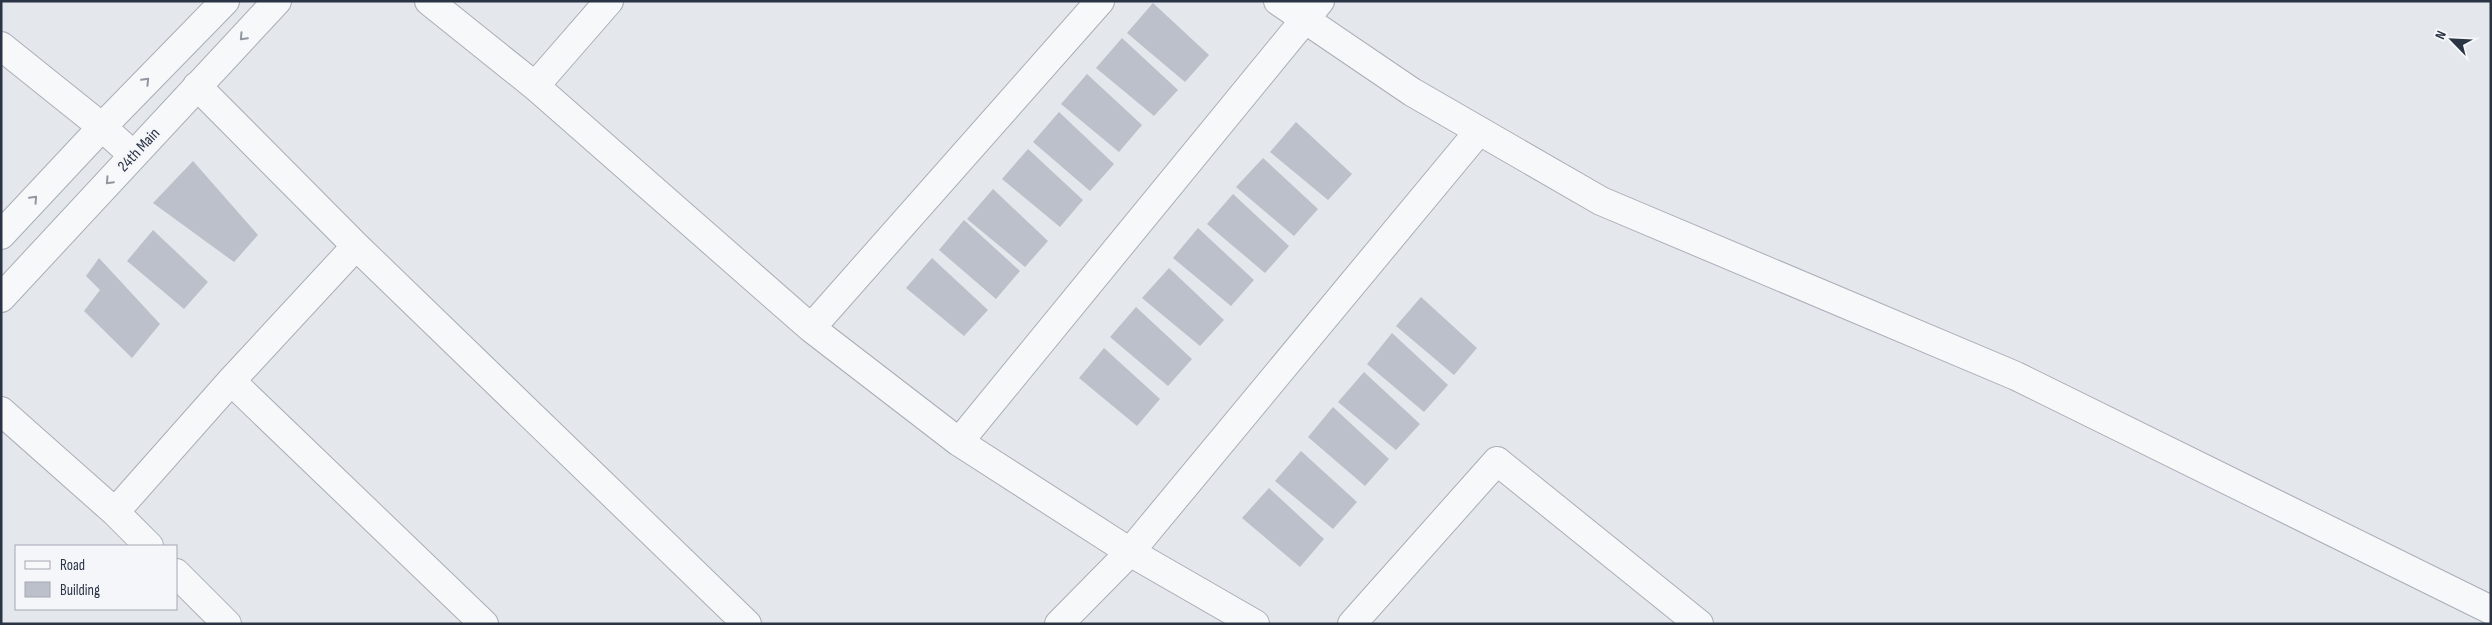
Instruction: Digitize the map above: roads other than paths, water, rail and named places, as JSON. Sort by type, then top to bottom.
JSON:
[{"type":"street","points":[[1,235],[102,127],[225,1]]},
{"type":"street","name":"24th Main","points":[[1,298],[277,1]]},
{"type":"street","points":[[429,1],[535,86],[811,328],[960,442],[1130,552],[1255,624]]},
{"type":"street","points":[[535,86],[609,1]]},
{"type":"street","points":[[811,328],[1100,1]]},
{"type":"street","points":[[1278,1],[1312,10],[1412,92],[1601,200],[2016,376],[2491,610]]},
{"type":"street","points":[[960,442],[1312,10]]},
{"type":"street","points":[[1,46],[102,127],[133,155]]},
{"type":"street","points":[[197,86],[356,246],[747,624]]},
{"type":"street","points":[[1059,624],[1130,552],[1479,131]]},
{"type":"street","points":[[115,512],[231,381],[356,246]]},
{"type":"street","points":[[231,381],[484,624]]},
{"type":"street","points":[[1,411],[115,512],[149,545]]},
{"type":"street","points":[[1352,624],[1497,460],[1699,624]]},
{"type":"street","points":[[178,575],[228,624]]}]
